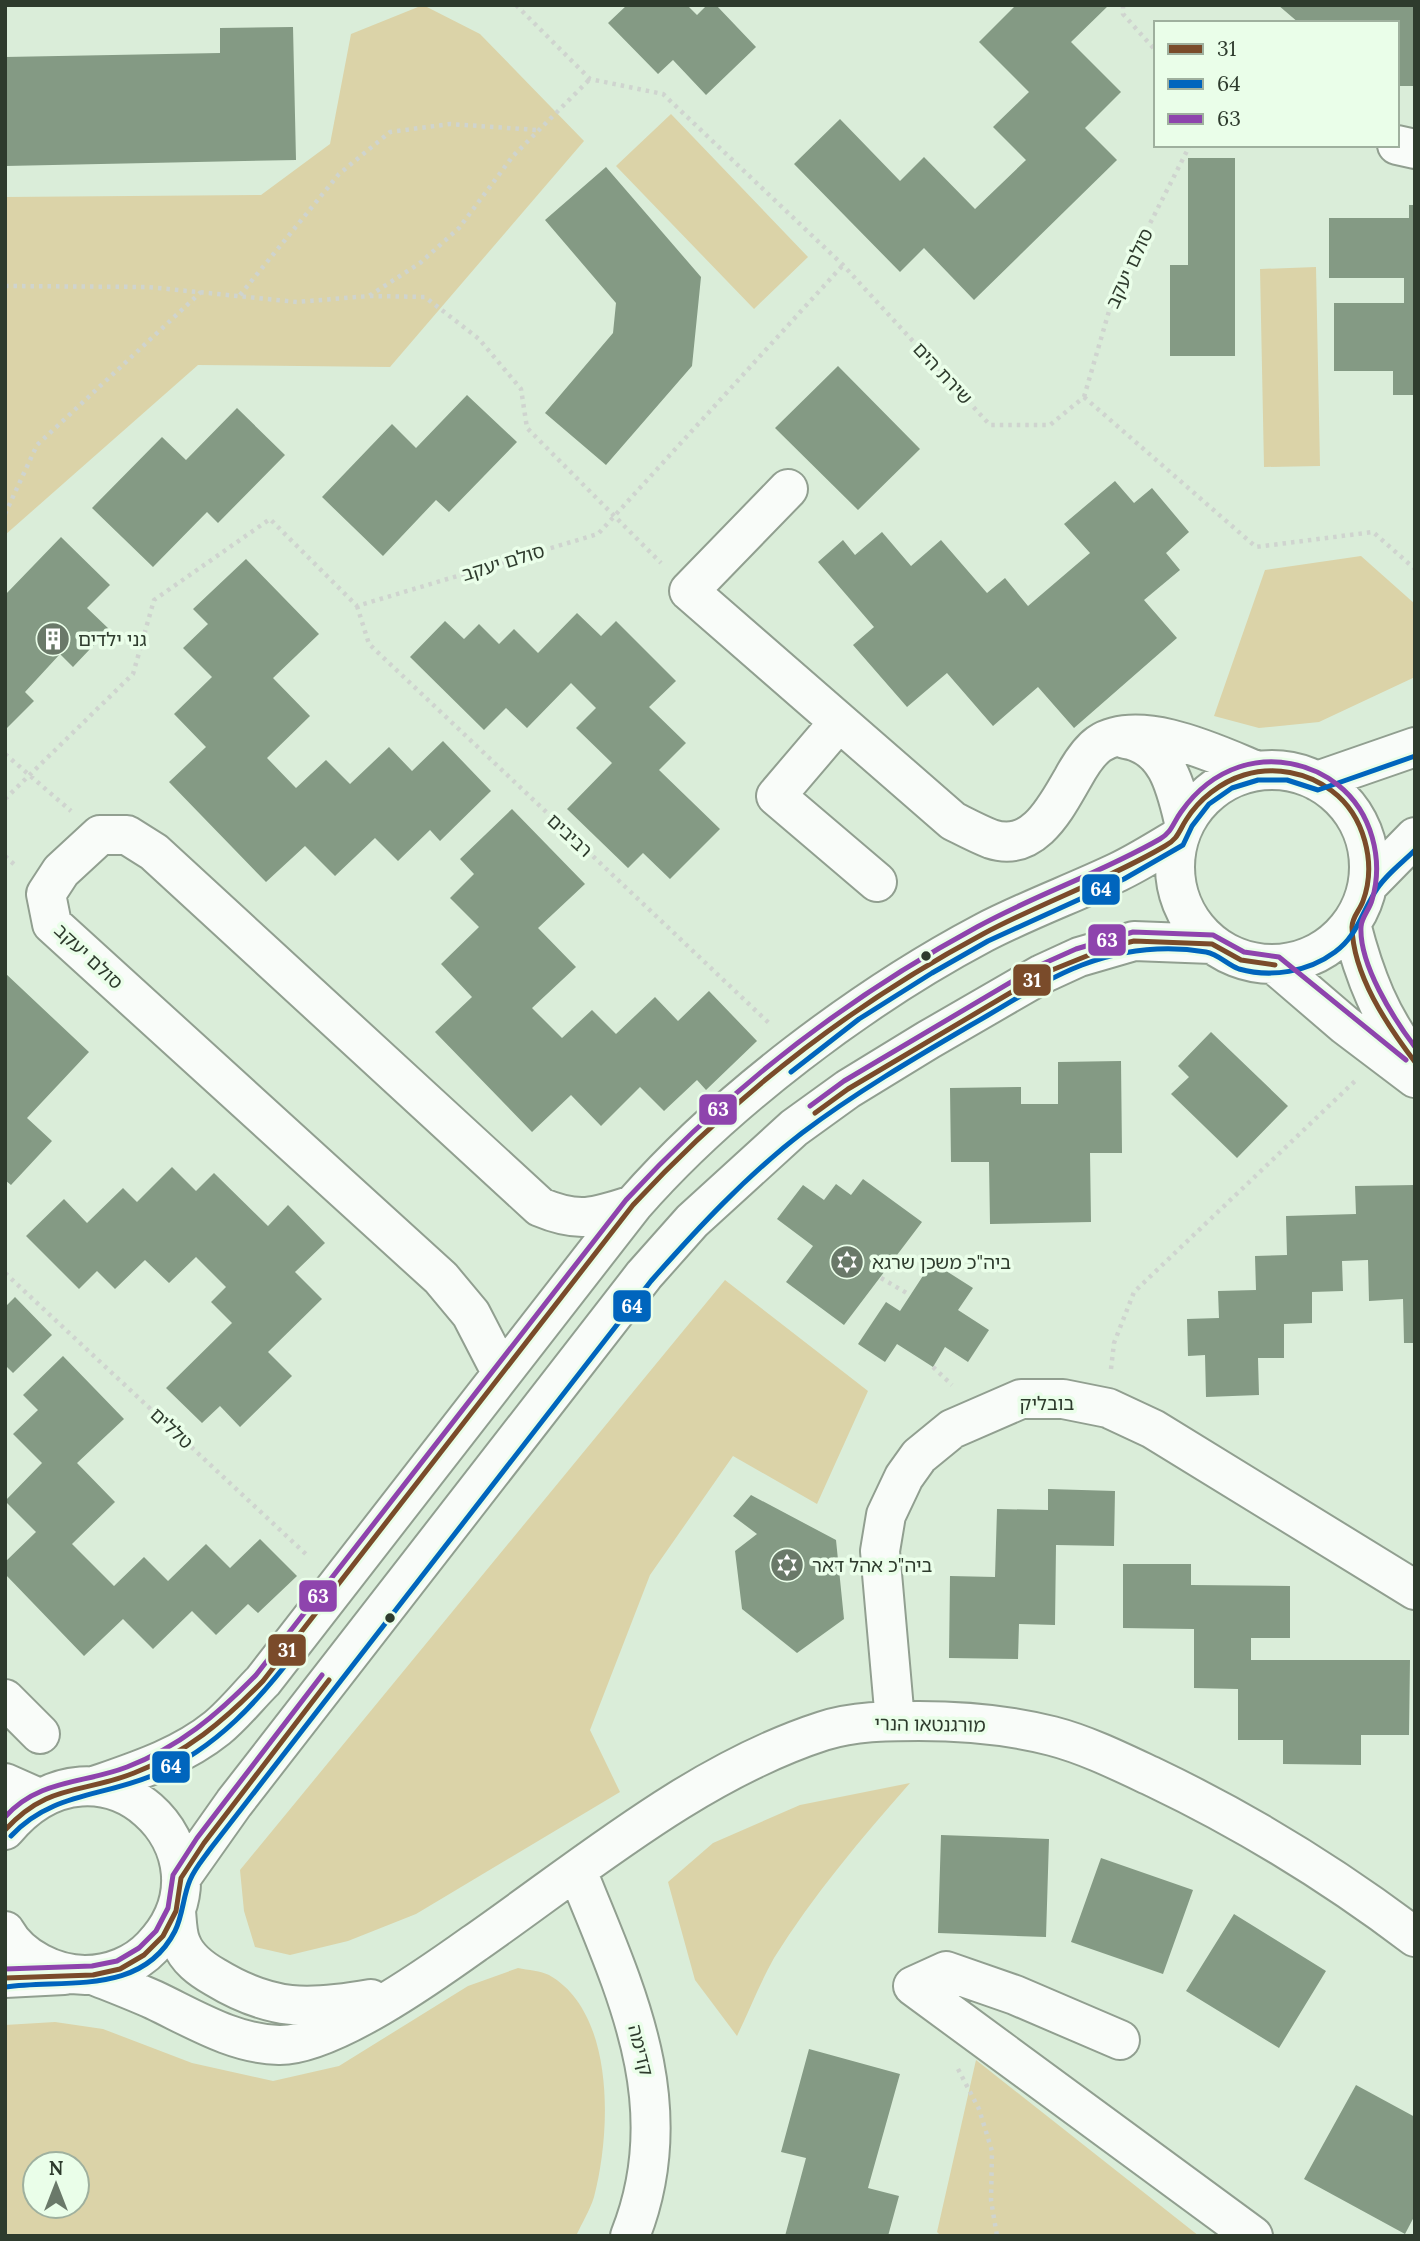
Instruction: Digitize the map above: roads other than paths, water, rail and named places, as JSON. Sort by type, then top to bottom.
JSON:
[{"type":"street","points":[[788,489],[689,590],[953,821],[994,840],[1027,837],[1051,816],[1078,769],[1099,745],[1116,738],[1140,736],[1168,739],[1198,747],[1258,771]]},
{"type":"street","points":[[839,722],[776,796],[877,882]]},
{"type":"street","points":[[1116,738],[1144,746],[1167,767],[1174,783],[1181,830],[1174,867],[1178,897],[1191,923],[1212,944],[1241,960],[1275,965],[1304,959],[1331,945],[1351,924],[1368,885],[1415,837]]},
{"type":"street","points":[[1317,781],[1415,747]]},
{"type":"street","points":[[5,1830],[19,1812],[22,1790],[94,1786],[153,1766],[184,1751],[218,1727],[263,1681],[501,1372],[654,1180],[727,1112],[855,1012],[927,965],[984,933],[1120,871],[1181,830],[1203,798],[1220,786],[1258,771],[1288,771],[1317,781],[1342,799],[1359,825],[1368,854],[1368,885]]},
{"type":"street","name":"סולם יעקב","points":[[501,1372],[471,1314],[441,1278],[52,924],[46,894],[61,871],[100,835],[127,835],[154,852],[540,1207],[565,1217],[593,1219],[633,1205]]},
{"type":"street","points":[[1351,924],[1363,970],[1398,1058]]},
{"type":"street","points":[[5,1978],[21,1975],[84,1975],[120,1969],[144,1955],[163,1936],[179,1895],[233,1803],[608,1319],[692,1221],[794,1128],[848,1088],[1042,974],[1079,957],[1134,941],[1212,944]]},
{"type":"street","points":[[1275,965],[1398,1058],[1415,1077]]},
{"type":"street","name":"בובליק","points":[[895,1721],[880,1551],[886,1516],[904,1477],[919,1456],[952,1429],[1021,1399],[1063,1399],[1108,1408],[1153,1429],[1415,1590]]},
{"type":"street","points":[[5,1699],[40,1734]]},
{"type":"street","name":"מורגנטאו הנרי","points":[[422,1980],[667,1807],[779,1748],[827,1730],[874,1721],[949,1721],[1042,1734],[1129,1766],[1209,1804],[1299,1855],[1415,1937]]},
{"type":"street","points":[[94,1786],[121,1792],[145,1806],[164,1826],[177,1851],[181,1944],[196,1965],[253,1998],[294,2006],[330,2006],[372,1998],[422,1980]]},
{"type":"street","name":"קדימה","points":[[577,1871],[624,1987],[650,2084],[650,2140],[643,2193],[630,2236]]},
{"type":"street","points":[[5,1931],[26,1954],[50,1969],[84,1975],[156,2001],[202,2025],[247,2040],[282,2046],[324,2034],[422,1980]]},
{"type":"street","points":[[1120,2040],[1015,1995],[946,1971],[913,1986],[1253,2236]]},
{"type":"place","name":"גני ילדים","points":[[53,639]]},
{"type":"place","name":"ביה\"כ משכן שרגא","points":[[847,1262]]},
{"type":"place","name":"ביה\"כ אהל דאר","points":[[787,1565]]}]
